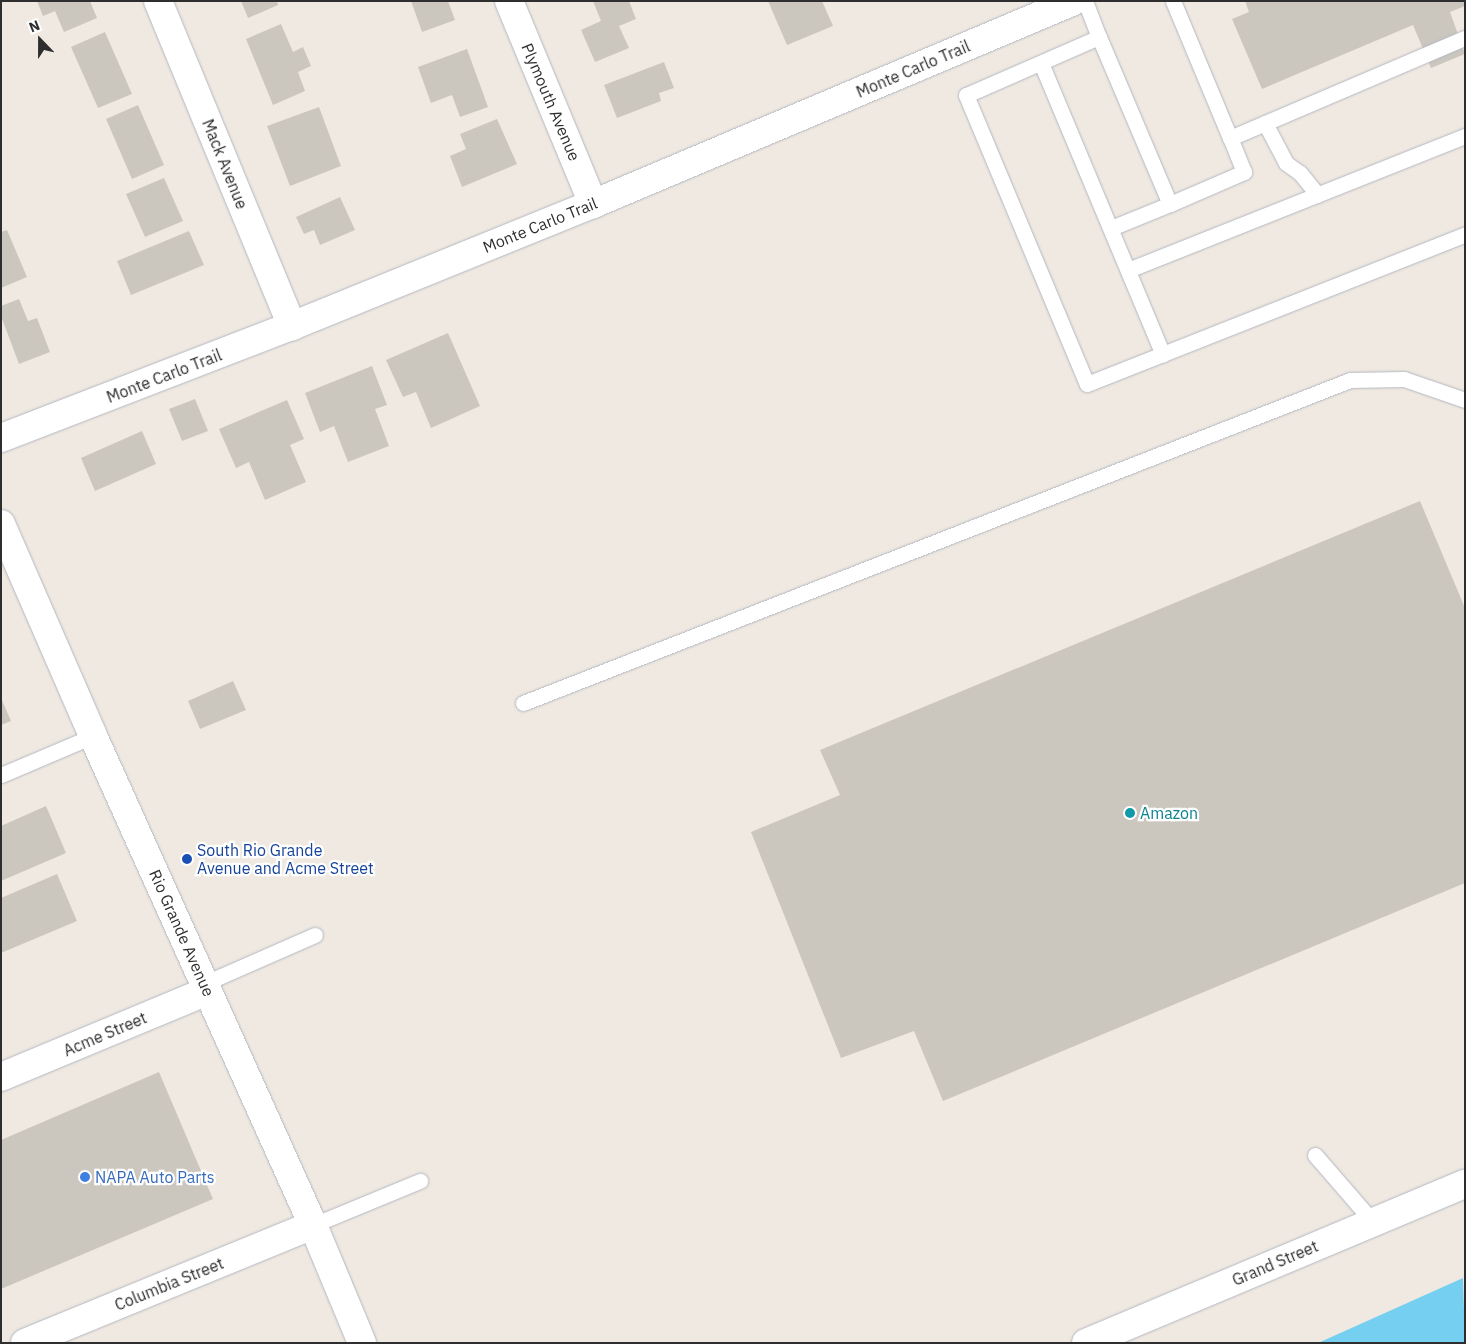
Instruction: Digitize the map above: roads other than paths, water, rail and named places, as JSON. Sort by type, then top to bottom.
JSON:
[{"type":"street","name":"Mack Avenue","points":[[158,1],[292,326]]},
{"type":"street","name":"Plymouth Avenue","points":[[509,1],[593,204]]},
{"type":"street","name":"Monte Carlo Trail","points":[[1,438],[292,326],[593,204],[1074,1]]},
{"type":"street","name":"Rio Grande Avenue","points":[[1,524],[92,736],[313,1225],[362,1343]]},
{"type":"street","name":"Acme Street","points":[[1,1077],[206,987]]},
{"type":"street","name":"Grand Street","points":[[1086,1343],[1465,1184]]},
{"type":"street","name":"Columbia Street","points":[[25,1343],[313,1225]]},
{"type":"lane","points":[[1085,1],[1170,204]]},
{"type":"lane","points":[[1111,228],[1244,172],[1173,1]]},
{"type":"lane","points":[[1099,37],[966,95],[1087,384],[1465,234]]},
{"type":"lane","points":[[1230,138],[1465,38]]},
{"type":"lane","points":[[1041,63],[1163,354]]},
{"type":"lane","points":[[1266,123],[1286,163],[1300,173],[1318,194]]},
{"type":"lane","points":[[1128,270],[1465,136]]},
{"type":"lane","points":[[523,703],[1350,380],[1404,380],[1465,400]]},
{"type":"lane","points":[[1,775],[92,736]]},
{"type":"lane","points":[[206,987],[315,935]]},
{"type":"lane","points":[[1314,1154],[1373,1222]]},
{"type":"lane","points":[[313,1225],[420,1181]]},
{"type":"water","points":[[1463,1278],[1465,1343],[1318,1343]]},
{"type":"place","name":"Amazon","points":[[1130,813]]},
{"type":"place","name":"South Rio Grande Avenue and Acme Street","points":[[187,859]]},
{"type":"place","name":"NAPA Auto Parts","points":[[85,1177]]}]
